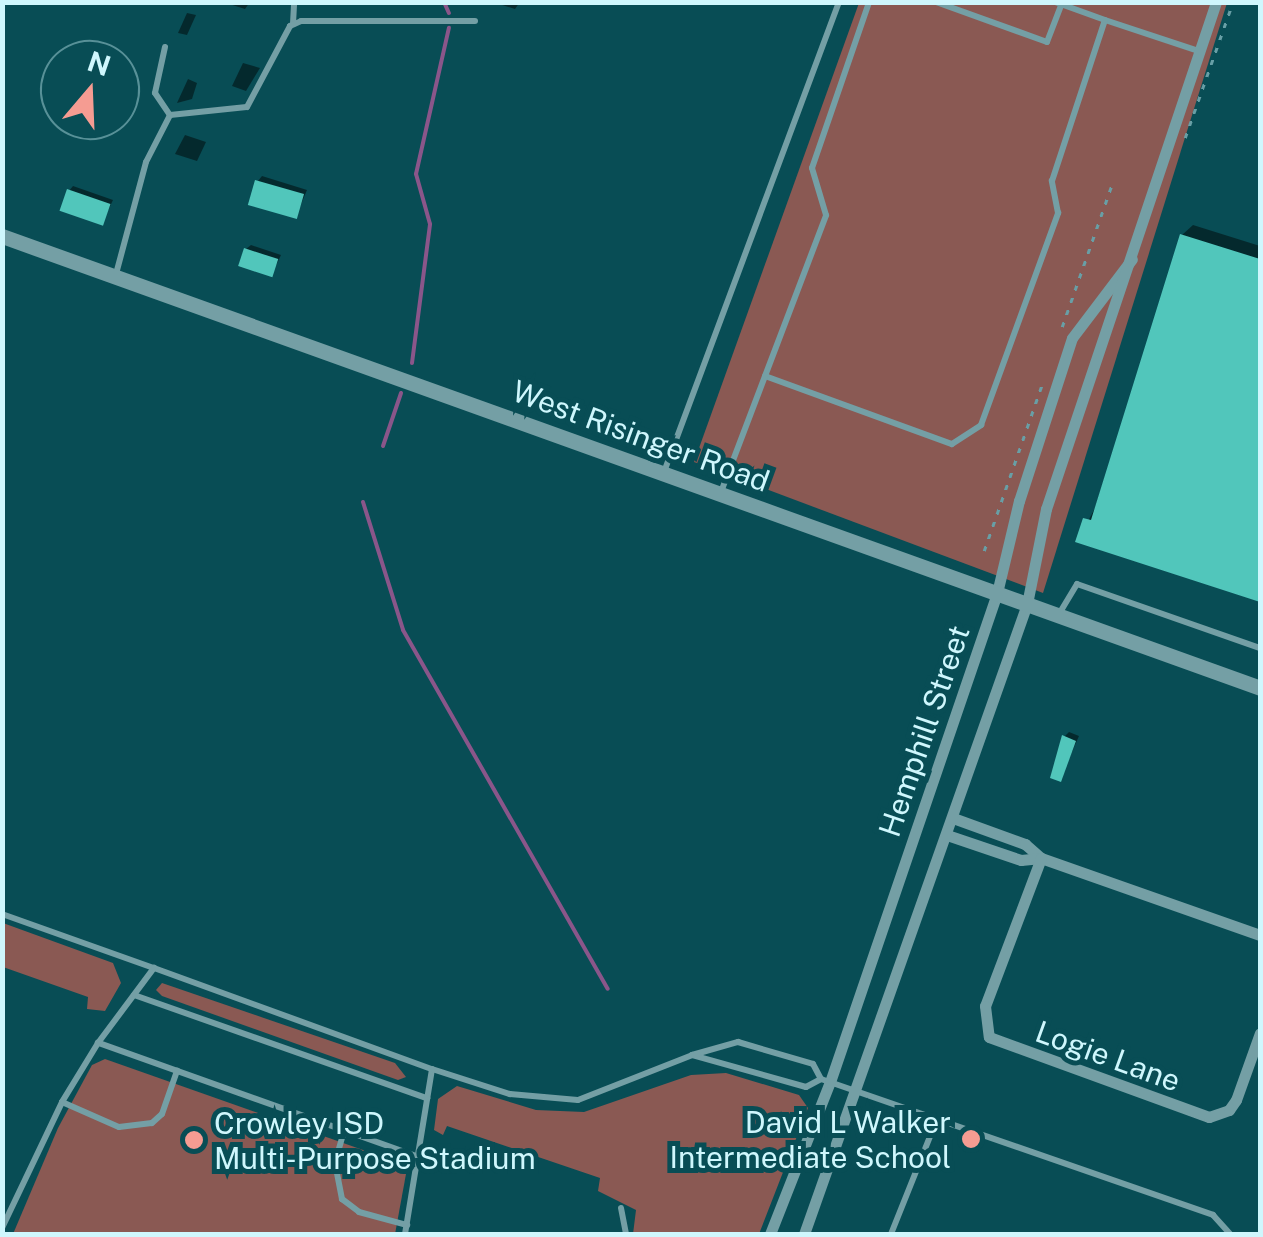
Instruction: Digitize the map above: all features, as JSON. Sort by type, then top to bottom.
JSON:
[{"type":"street","name":"Hemphill Street","points":[[804,1234],[859,1092],[1027,604],[1046,510],[1136,254],[1216,2]]},
{"type":"street","name":"West Risinger Road","points":[[2,236],[1260,688]]},
{"type":"street","name":"Hemphill Street","points":[[770,1234],[997,593],[1072,338],[1136,254]]},
{"type":"street","points":[[954,818],[1025,844],[1041,858],[1260,934]]},
{"type":"street","points":[[947,836],[1021,860],[1041,858]]},
{"type":"street","name":"Logie Lane","points":[[1041,858],[985,1006],[984,1030],[998,1043],[1196,1114],[1220,1115],[1236,1100],[1260,1033]]},
{"type":"lane","points":[[170,115],[248,108],[293,25],[294,2]]},
{"type":"lane","points":[[664,473],[839,2]]},
{"type":"lane","points":[[720,494],[826,215],[812,168],[868,2]]},
{"type":"lane","points":[[936,2],[1048,42],[1058,4],[1200,51]]},
{"type":"lane","points":[[765,376],[952,444],[968,439],[981,424],[1058,213],[1052,181],[1105,20]]},
{"type":"lane","points":[[293,25],[475,22]]},
{"type":"lane","points":[[165,47],[154,93],[170,115]]},
{"type":"lane","points":[[116,276],[146,162],[170,115]]},
{"type":"lane","points":[[1059,615],[1077,584],[1260,648]]},
{"type":"lane","points":[[2,914],[510,1094],[578,1100],[738,1042],[813,1064],[826,1081]]},
{"type":"lane","points":[[3,1225],[62,1102],[98,1043],[154,968]]},
{"type":"lane","points":[[134,995],[427,1098]]},
{"type":"lane","points":[[98,1043],[418,1157]]},
{"type":"lane","points":[[692,1056],[806,1086],[826,1081],[1212,1215],[1230,1234]]},
{"type":"lane","points":[[344,1131],[335,1162],[342,1199],[359,1212],[406,1230],[432,1068]]},
{"type":"lane","points":[[62,1102],[118,1127],[152,1122],[162,1114],[177,1071]]},
{"type":"lane","points":[[891,1234],[937,1119]]},
{"type":"lane","points":[[621,1208],[626,1234]]},
{"type":"shaded area","points":[[859,3],[1227,3],[1043,593],[694,462]]},
{"type":"shaded area","points":[[3,923],[113,963],[121,983],[105,1011],[87,1009],[88,997],[3,967]]},
{"type":"shaded area","points":[[162,983],[395,1063],[406,1077],[398,1080],[162,996],[156,990]]},
{"type":"shaded area","name":"Crowley ISD Multi-Purpose Stadium","points":[[105,1059],[397,1162],[406,1174],[395,1234],[13,1234],[58,1128],[92,1065]]},
{"type":"shaded area","points":[[726,1073],[799,1095],[808,1108],[759,1234],[633,1234],[636,1210],[598,1191],[600,1178],[447,1126],[443,1135],[434,1130],[438,1099],[457,1086],[536,1110],[584,1112],[691,1075]]},
{"type":"building","points":[[255,180],[304,194],[297,219],[248,205]]},
{"type":"building","points":[[67,189],[110,204],[103,226],[60,211]]},
{"type":"building","points":[[1180,234],[1260,259],[1260,602],[1075,542],[1083,518],[1091,520]]},
{"type":"building","points":[[244,248],[278,259],[272,277],[238,266]]},
{"type":"building","points":[[1062,735],[1076,741],[1061,782],[1050,778]]},
{"type":"waterway","points":[[444,2],[449,13]]},
{"type":"waterway","points":[[412,363],[430,224],[416,174],[449,28]]},
{"type":"waterway","points":[[383,446],[401,393]]},
{"type":"waterway","points":[[363,502],[403,630],[608,989]]},
{"type":"place","name":"David L Walker Intermediate School","points":[[971,1139]]},
{"type":"place","name":"Crowley ISD Multi-Purpose Stadium","points":[[194,1140]]}]
